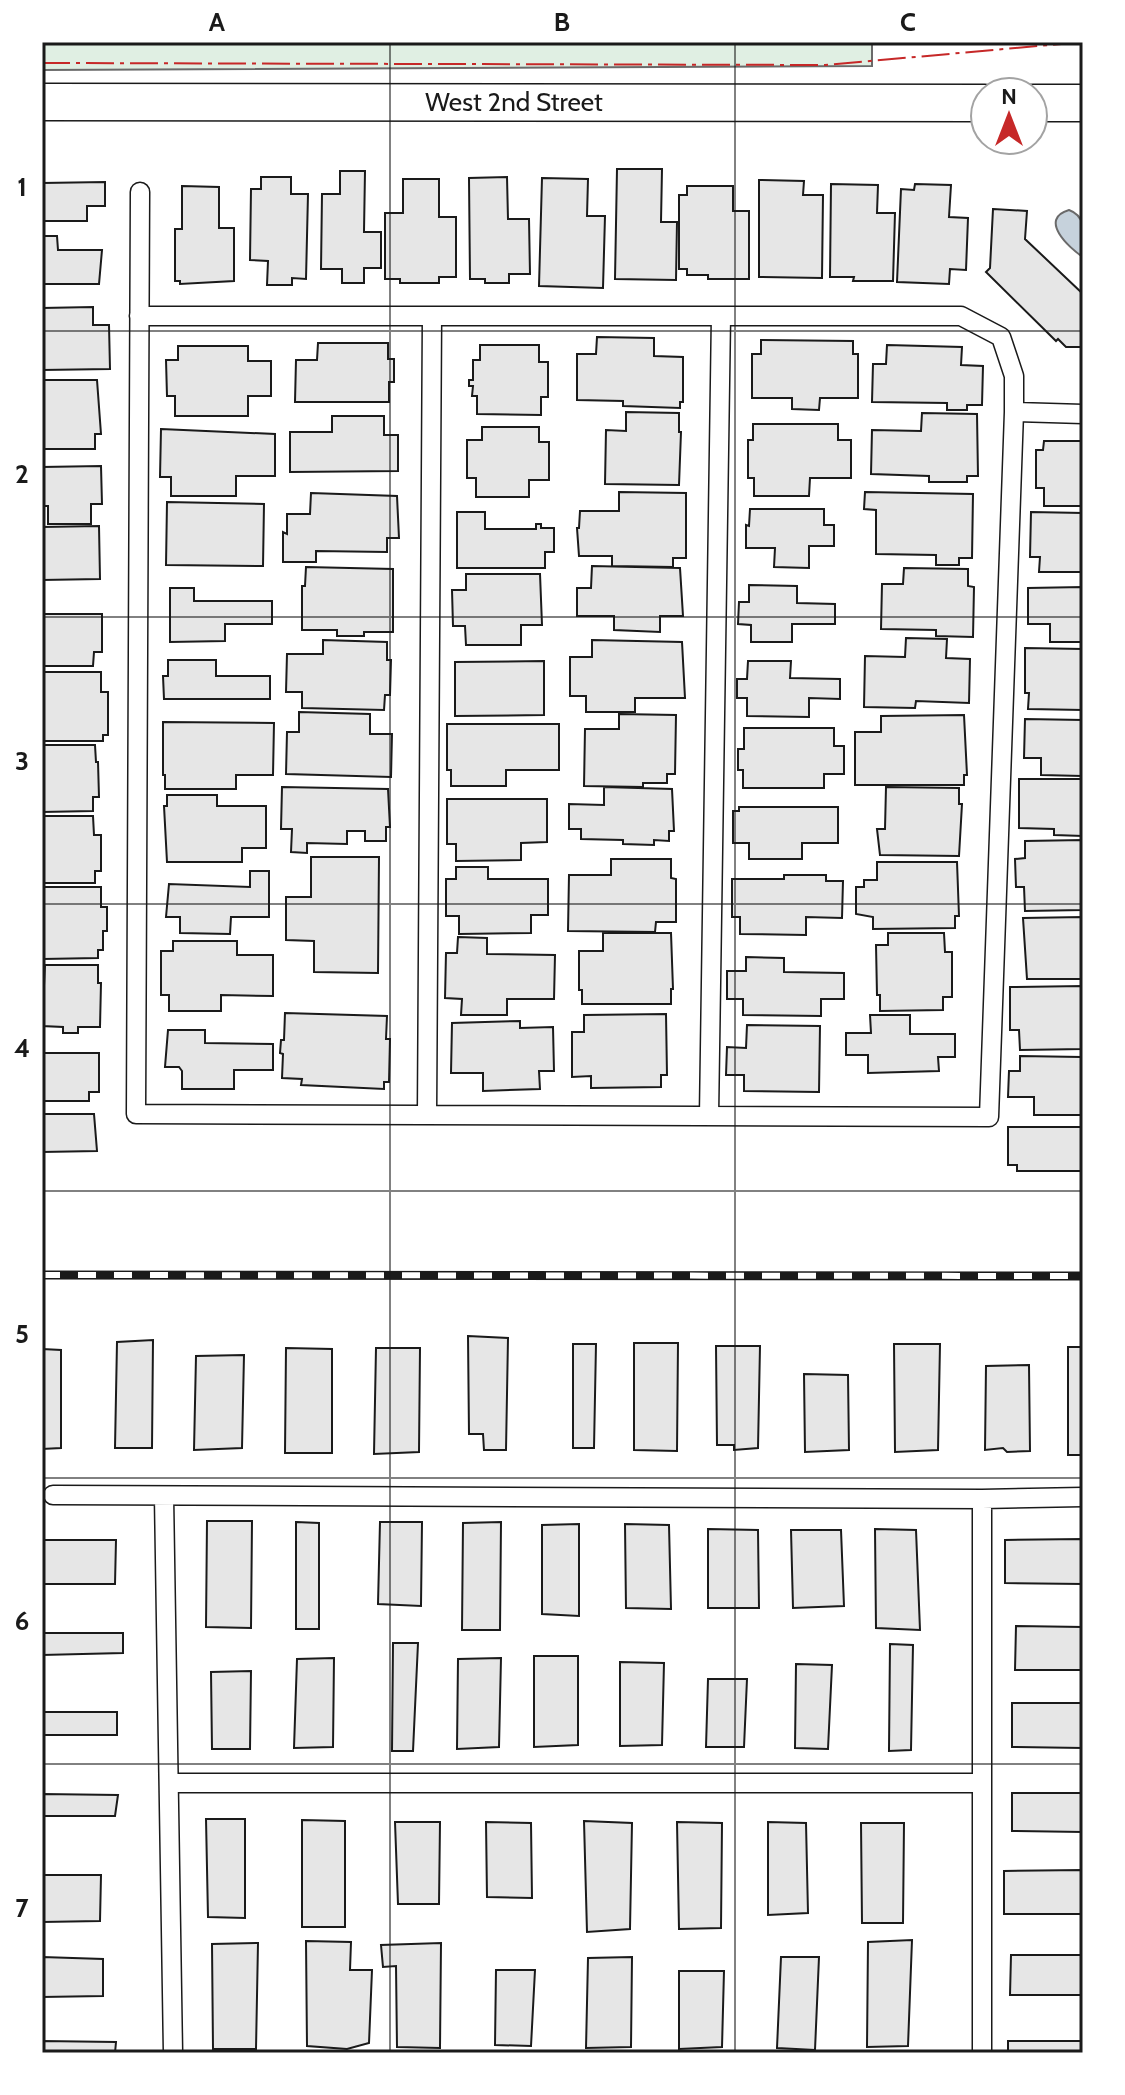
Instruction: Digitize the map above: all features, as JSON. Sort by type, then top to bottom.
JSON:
[{"type":"street","name":"West 2nd Street","points":[[42,102],[969,103]]},
{"type":"street","points":[[1049,103],[1083,103]]},
{"type":"lane","points":[[139,316],[961,316],[1001,337],[1014,376],[1014,412],[989,1117],[136,1114],[139,316],[140,192]]},
{"type":"lane","points":[[427,1115],[432,316]]},
{"type":"lane","points":[[709,1116],[721,316]]},
{"type":"lane","points":[[1014,412],[1083,414]]},
{"type":"lane","points":[[53,1495],[1083,1497]]},
{"type":"lane","points":[[164,1496],[173,2053]]},
{"type":"lane","points":[[982,1499],[982,2053]]},
{"type":"lane","points":[[169,1783],[982,1783]]},
{"type":"green space","points":[[42,42],[872,42],[872,66],[42,70]]},
{"type":"shaded area","points":[[1069,210],[1082,223],[1083,257],[1064,241],[1056,226],[1060,214]]},
{"type":"building","points":[[617,169],[662,169],[661,222],[677,222],[676,280],[615,279]]},
{"type":"building","points":[[340,171],[365,171],[364,232],[381,232],[381,268],[364,268],[364,283],[342,283],[342,269],[321,269],[322,194],[340,194]]},
{"type":"building","points":[[261,177],[291,177],[291,194],[308,194],[306,279],[292,278],[292,285],[267,285],[268,261],[250,260],[251,189],[261,189]]},
{"type":"building","points":[[507,177],[508,219],[529,219],[530,274],[509,274],[509,283],[485,283],[485,279],[470,279],[469,178]]},
{"type":"building","points":[[542,178],[588,179],[587,216],[605,216],[603,288],[539,286]]},
{"type":"building","points":[[403,179],[439,179],[439,217],[456,217],[456,277],[439,277],[439,283],[400,283],[400,279],[385,279],[385,213],[403,213]]},
{"type":"building","points":[[759,180],[804,181],[803,195],[823,195],[822,278],[759,277]]},
{"type":"building","points":[[105,182],[105,206],[87,206],[87,221],[42,221],[42,183]]},
{"type":"building","points":[[831,184],[878,185],[877,213],[895,213],[893,281],[853,281],[854,277],[830,277]]},
{"type":"building","points":[[915,184],[951,185],[949,217],[968,218],[966,270],[950,269],[949,284],[897,282],[901,189],[914,190]]},
{"type":"building","points":[[182,186],[219,187],[219,228],[234,228],[234,281],[180,284],[180,281],[175,281],[175,229],[182,229]]},
{"type":"building","points":[[687,186],[733,186],[733,211],[749,211],[749,279],[708,279],[708,275],[687,275],[687,269],[679,269],[679,195],[687,195]]},
{"type":"building","points":[[993,209],[1027,211],[1025,239],[1083,294],[1083,347],[1066,347],[1058,339],[1056,341],[986,272],[990,268]]},
{"type":"building","points":[[42,236],[57,236],[58,250],[102,250],[99,284],[42,284]]},
{"type":"building","points":[[93,307],[93,325],[109,325],[110,369],[42,370],[42,308]]},
{"type":"building","points":[[597,337],[654,338],[654,356],[683,357],[683,402],[680,402],[680,408],[623,406],[623,401],[577,400],[577,354],[596,354]]},
{"type":"building","points":[[761,340],[853,341],[853,354],[858,354],[858,398],[820,398],[819,410],[792,409],[792,398],[752,398],[752,354],[761,354]]},
{"type":"building","points":[[318,343],[388,343],[388,359],[394,359],[394,382],[389,382],[389,402],[295,402],[296,360],[317,360]]},
{"type":"building","points":[[480,345],[539,345],[539,362],[548,362],[548,397],[541,397],[541,415],[477,414],[477,396],[472,396],[473,386],[469,386],[469,380],[473,380],[473,360],[480,360]]},
{"type":"building","points":[[887,345],[962,347],[961,365],[983,366],[982,405],[967,405],[967,410],[947,410],[947,403],[872,402],[873,364],[886,364]]},
{"type":"building","points":[[178,346],[248,346],[248,361],[271,361],[271,396],[248,396],[248,416],[175,416],[175,396],[167,396],[166,360],[178,360]]},
{"type":"building","points":[[42,380],[97,380],[101,434],[95,434],[95,449],[42,449]]},
{"type":"building","points":[[626,412],[679,413],[679,485],[605,484],[606,430],[626,431]]},
{"type":"building","points":[[922,413],[977,414],[978,476],[967,476],[967,482],[929,482],[929,476],[871,474],[872,430],[921,431]]},
{"type":"building","points":[[332,416],[384,416],[384,435],[398,435],[398,471],[290,472],[290,432],[332,432]]},
{"type":"building","points":[[753,424],[838,424],[838,440],[851,440],[851,478],[810,478],[809,496],[754,496],[754,478],[748,478],[748,440],[753,440]]},
{"type":"building","points":[[482,427],[539,427],[539,442],[549,442],[549,480],[529,480],[529,497],[476,497],[476,478],[467,478],[467,440],[482,440]]},
{"type":"building","points":[[161,429],[275,434],[275,476],[236,476],[236,496],[171,496],[171,477],[160,477]]},
{"type":"building","points":[[1044,441],[1083,441],[1083,506],[1044,506],[1044,488],[1036,488],[1036,450],[1043,450]]},
{"type":"building","points":[[101,466],[102,504],[91,504],[91,524],[48,524],[48,506],[42,506],[42,467]]},
{"type":"building","points":[[619,492],[686,493],[686,558],[673,558],[673,567],[612,566],[612,556],[579,556],[577,528],[580,511],[619,511]]},
{"type":"building","points":[[865,492],[973,494],[972,558],[959,558],[959,565],[936,565],[936,555],[876,554],[876,510],[864,509]]},
{"type":"building","points":[[311,493],[397,496],[399,538],[387,538],[387,552],[316,551],[316,562],[283,562],[283,532],[287,534],[287,514],[310,514]]},
{"type":"building","points":[[167,502],[264,504],[263,566],[166,565]]},
{"type":"building","points":[[750,509],[824,509],[824,525],[834,525],[834,546],[809,546],[809,568],[774,567],[775,548],[746,548]]},
{"type":"building","points":[[457,512],[485,512],[485,529],[536,529],[536,524],[541,524],[541,528],[554,528],[554,552],[545,552],[545,568],[457,568]]},
{"type":"building","points":[[1031,512],[1083,513],[1083,572],[1039,572],[1040,557],[1030,557]]},
{"type":"building","points":[[99,526],[100,579],[42,580],[42,527]]},
{"type":"building","points":[[592,566],[680,568],[683,616],[660,616],[660,632],[614,630],[614,616],[577,616],[577,588],[591,588]]},
{"type":"building","points":[[306,567],[393,569],[393,632],[337,636],[337,630],[302,630],[302,586],[305,586]]},
{"type":"building","points":[[904,568],[968,569],[968,586],[974,587],[973,637],[936,636],[936,630],[881,629],[882,584],[903,584]]},
{"type":"building","points":[[466,574],[540,574],[542,625],[521,625],[521,645],[466,645],[465,626],[453,626],[452,590],[466,590]]},
{"type":"building","points":[[749,585],[797,586],[797,603],[835,604],[835,624],[792,624],[792,642],[751,642],[751,625],[738,624],[739,602],[749,602]]},
{"type":"building","points":[[1083,587],[1083,642],[1050,642],[1050,624],[1028,624],[1028,588]]},
{"type":"building","points":[[170,588],[194,588],[194,601],[272,601],[272,624],[225,624],[225,641],[170,642]]},
{"type":"building","points":[[42,614],[102,614],[102,652],[94,652],[93,666],[42,666]]},
{"type":"building","points":[[906,638],[947,639],[946,658],[970,659],[969,703],[916,701],[915,708],[864,707],[865,656],[905,657]]},
{"type":"building","points":[[323,640],[387,642],[387,660],[391,660],[390,695],[385,695],[384,710],[302,708],[302,692],[286,692],[287,654],[323,654]]},
{"type":"building","points":[[592,640],[682,642],[685,698],[635,698],[635,712],[586,712],[586,696],[570,696],[570,657],[592,657]]},
{"type":"building","points":[[1025,648],[1083,649],[1083,710],[1028,709]]},
{"type":"building","points":[[168,660],[216,660],[216,676],[270,676],[270,699],[164,699],[163,676],[168,676]]},
{"type":"building","points":[[544,661],[544,715],[455,716],[455,662]]},
{"type":"building","points":[[748,661],[791,661],[790,678],[840,679],[840,699],[809,698],[809,717],[747,716],[747,698],[737,698],[737,679],[747,679]]},
{"type":"building","points":[[42,672],[101,672],[101,692],[108,692],[108,735],[103,735],[103,741],[42,741]]},
{"type":"building","points":[[299,712],[370,714],[370,734],[392,734],[391,777],[286,774],[287,732],[299,732]]},
{"type":"building","points":[[619,714],[676,715],[675,774],[667,774],[667,783],[643,783],[643,787],[584,786],[585,729],[619,729]]},
{"type":"building","points":[[964,715],[967,775],[964,775],[964,785],[855,785],[855,732],[881,732],[881,716]]},
{"type":"building","points":[[1025,719],[1083,720],[1082,776],[1041,775],[1041,758],[1024,758]]},
{"type":"building","points":[[163,722],[274,723],[273,775],[236,775],[236,789],[165,789]]},
{"type":"building","points":[[447,724],[559,724],[559,770],[506,770],[506,786],[451,786],[451,770],[447,770]]},
{"type":"building","points":[[744,728],[834,728],[834,746],[844,746],[844,774],[824,774],[824,788],[743,788],[743,770],[738,770],[738,749],[744,749]]},
{"type":"building","points":[[42,745],[95,745],[99,797],[93,797],[93,811],[42,812]]},
{"type":"building","points":[[1019,779],[1083,779],[1083,836],[1054,835],[1054,829],[1019,828]]},
{"type":"building","points":[[282,787],[388,789],[390,827],[386,827],[386,841],[365,841],[365,831],[347,831],[347,844],[307,843],[307,853],[291,852],[292,829],[281,829]]},
{"type":"building","points":[[604,787],[672,789],[674,831],[669,831],[669,841],[654,840],[654,845],[623,844],[623,840],[581,839],[581,829],[569,829],[569,804],[604,805]]},
{"type":"building","points":[[886,787],[959,788],[959,804],[962,804],[959,856],[880,855],[877,829],[885,829]]},
{"type":"building","points":[[167,795],[217,795],[217,806],[266,806],[266,848],[242,848],[242,862],[167,862],[164,806],[167,806]]},
{"type":"building","points":[[447,799],[547,799],[547,842],[521,843],[521,860],[456,861],[456,844],[447,844]]},
{"type":"building","points":[[739,807],[838,807],[838,843],[802,843],[802,859],[749,859],[749,843],[733,843],[733,811],[739,811]]},
{"type":"building","points":[[42,816],[93,816],[94,835],[101,835],[101,871],[95,871],[95,883],[42,883]]},
{"type":"building","points":[[1083,840],[1083,910],[1025,911],[1024,887],[1016,887],[1015,859],[1025,858],[1025,841]]},
{"type":"building","points":[[311,857],[379,857],[378,973],[314,972],[314,941],[286,940],[286,897],[311,897]]},
{"type":"building","points":[[611,859],[671,859],[671,878],[676,879],[676,922],[656,922],[655,932],[568,931],[569,875],[611,875]]},
{"type":"building","points":[[877,862],[957,862],[959,916],[955,916],[955,928],[873,929],[873,917],[856,914],[856,887],[864,887],[864,880],[877,880]]},
{"type":"building","points":[[456,867],[488,867],[488,879],[548,879],[548,915],[531,915],[531,933],[459,934],[459,916],[446,916],[446,879],[456,879]]},
{"type":"building","points":[[250,871],[269,871],[269,917],[231,917],[230,934],[180,933],[180,917],[166,917],[169,884],[250,887]]},
{"type":"building","points":[[784,875],[826,875],[826,881],[843,881],[842,918],[806,917],[806,935],[740,934],[740,917],[732,917],[732,879],[784,879]]},
{"type":"building","points":[[42,887],[101,887],[101,907],[107,907],[107,931],[103,931],[103,950],[98,950],[98,958],[43,959]]},
{"type":"building","points":[[1083,917],[1082,979],[1027,979],[1023,918]]},
{"type":"building","points":[[603,933],[671,933],[671,1004],[582,1004],[579,951],[603,951]]},
{"type":"building","points":[[888,933],[944,933],[945,952],[952,952],[952,997],[943,997],[943,1010],[880,1011],[876,945],[888,945]]},
{"type":"building","points":[[458,937],[487,938],[487,954],[555,955],[554,999],[507,999],[507,1015],[461,1015],[462,999],[445,998],[446,953],[457,953]]},
{"type":"building","points":[[173,941],[237,941],[237,955],[273,955],[273,996],[221,995],[221,1011],[169,1011],[169,995],[161,995],[161,951],[173,951]]},
{"type":"building","points":[[746,957],[784,958],[784,972],[844,973],[844,999],[821,999],[821,1016],[743,1015],[743,999],[727,999],[727,971],[746,971]]},
{"type":"building","points":[[45,965],[98,965],[98,983],[101,983],[100,1027],[78,1027],[78,1033],[63,1033],[63,1027],[42,1026]]},
{"type":"building","points":[[1083,986],[1083,1049],[1020,1050],[1019,1030],[1010,1030],[1010,987]]},
{"type":"building","points":[[285,1013],[387,1016],[389,1082],[384,1082],[384,1089],[301,1085],[302,1079],[282,1078],[283,1054],[280,1053]]},
{"type":"building","points":[[666,1014],[667,1075],[661,1075],[661,1087],[591,1088],[591,1076],[572,1077],[572,1032],[584,1032],[584,1015]]},
{"type":"building","points":[[870,1015],[910,1015],[910,1034],[955,1034],[955,1057],[938,1057],[939,1071],[868,1073],[868,1055],[846,1055],[846,1033],[871,1033]]},
{"type":"building","points":[[520,1021],[520,1028],[553,1027],[554,1071],[539,1071],[540,1089],[483,1091],[483,1073],[451,1073],[452,1023]]},
{"type":"building","points":[[747,1025],[820,1026],[819,1092],[744,1091],[744,1075],[726,1075],[727,1047],[746,1048]]},
{"type":"building","points":[[168,1030],[205,1030],[205,1043],[273,1044],[273,1070],[234,1070],[234,1089],[182,1089],[182,1071],[179,1067],[165,1067]]},
{"type":"building","points":[[42,1053],[99,1053],[99,1092],[89,1092],[89,1101],[42,1101]]},
{"type":"building","points":[[1020,1056],[1081,1057],[1083,1115],[1034,1115],[1034,1097],[1008,1097],[1009,1071],[1020,1071]]},
{"type":"building","points":[[42,1114],[94,1114],[97,1151],[42,1152]]},
{"type":"building","points":[[1008,1127],[1083,1127],[1083,1171],[1017,1171],[1017,1165],[1008,1165]]},
{"type":"building","points":[[468,1336],[508,1338],[506,1450],[484,1450],[483,1434],[469,1434]]},
{"type":"building","points":[[153,1340],[152,1448],[115,1448],[117,1342]]},
{"type":"building","points":[[634,1343],[678,1343],[677,1451],[634,1450]]},
{"type":"building","points":[[573,1344],[596,1344],[594,1448],[573,1448]]},
{"type":"building","points":[[894,1344],[940,1344],[938,1450],[895,1452]]},
{"type":"building","points":[[716,1346],[760,1346],[758,1448],[734,1450],[734,1445],[717,1445]]},
{"type":"building","points":[[1068,1347],[1083,1347],[1083,1455],[1068,1455]]},
{"type":"building","points":[[286,1348],[332,1349],[332,1453],[285,1453]]},
{"type":"building","points":[[376,1348],[420,1348],[419,1452],[374,1454]]},
{"type":"building","points":[[42,1349],[61,1350],[61,1448],[42,1449]]},
{"type":"building","points":[[244,1355],[242,1448],[194,1450],[196,1356]]},
{"type":"building","points":[[1029,1365],[1030,1451],[985,1450],[986,1366]]},
{"type":"building","points":[[804,1374],[848,1375],[849,1450],[805,1452]]},
{"type":"building","points":[[207,1521],[252,1521],[251,1628],[206,1627]]},
{"type":"building","points":[[296,1522],[319,1523],[319,1629],[296,1629]]},
{"type":"building","points":[[380,1522],[422,1522],[421,1606],[378,1604]]},
{"type":"building","points":[[501,1522],[500,1630],[462,1630],[463,1523]]},
{"type":"building","points":[[579,1524],[579,1616],[542,1614],[542,1525]]},
{"type":"building","points":[[625,1524],[669,1525],[671,1609],[626,1608]]},
{"type":"building","points":[[708,1529],[758,1530],[759,1608],[708,1608]]},
{"type":"building","points":[[875,1529],[916,1530],[920,1630],[876,1628]]},
{"type":"building","points":[[791,1530],[841,1530],[844,1606],[793,1608]]},
{"type":"building","points":[[1083,1539],[1083,1584],[1005,1583],[1005,1540]]},
{"type":"building","points":[[42,1540],[116,1540],[115,1584],[42,1584]]},
{"type":"building","points":[[1016,1626],[1083,1627],[1083,1670],[1015,1670]]},
{"type":"building","points":[[42,1633],[123,1633],[123,1653],[42,1655]]},
{"type":"building","points":[[393,1643],[418,1643],[413,1751],[392,1751]]},
{"type":"building","points":[[890,1644],[913,1645],[911,1750],[889,1751]]},
{"type":"building","points":[[534,1656],[578,1656],[578,1745],[534,1747]]},
{"type":"building","points":[[334,1658],[333,1747],[294,1748],[297,1659]]},
{"type":"building","points":[[501,1658],[499,1747],[457,1749],[458,1659]]},
{"type":"building","points":[[620,1662],[664,1663],[662,1745],[620,1746]]},
{"type":"building","points":[[796,1664],[832,1665],[828,1749],[795,1748]]},
{"type":"building","points":[[251,1671],[250,1749],[212,1749],[211,1672]]},
{"type":"building","points":[[708,1679],[747,1679],[744,1747],[706,1747]]},
{"type":"building","points":[[1012,1703],[1083,1703],[1083,1748],[1012,1747]]},
{"type":"building","points":[[42,1712],[117,1712],[117,1735],[42,1735]]},
{"type":"building","points":[[1012,1793],[1083,1793],[1083,1832],[1012,1831]]},
{"type":"building","points":[[42,1794],[118,1795],[115,1816],[42,1816]]},
{"type":"building","points":[[206,1819],[245,1819],[245,1918],[208,1917]]},
{"type":"building","points":[[302,1820],[345,1821],[345,1927],[302,1927]]},
{"type":"building","points":[[584,1821],[632,1823],[630,1929],[587,1932]]},
{"type":"building","points":[[395,1822],[440,1822],[439,1904],[398,1904]]},
{"type":"building","points":[[486,1822],[531,1823],[532,1898],[487,1897]]},
{"type":"building","points":[[677,1822],[722,1823],[721,1928],[679,1929]]},
{"type":"building","points":[[768,1822],[806,1823],[808,1913],[768,1915]]},
{"type":"building","points":[[861,1823],[904,1823],[903,1923],[862,1923]]},
{"type":"building","points":[[1083,1870],[1083,1914],[1004,1914],[1004,1871]]},
{"type":"building","points":[[42,1875],[101,1875],[100,1921],[42,1922]]},
{"type":"building","points":[[912,1940],[908,2046],[867,2047],[868,1942]]},
{"type":"building","points":[[306,1941],[351,1942],[350,1970],[372,1970],[369,2043],[347,2049],[307,2046]]},
{"type":"building","points":[[258,1943],[256,2049],[213,2049],[212,1944]]},
{"type":"building","points":[[441,1943],[440,2048],[397,2047],[396,1966],[383,1967],[381,1945]]},
{"type":"building","points":[[1011,1955],[1083,1955],[1083,1995],[1010,1995]]},
{"type":"building","points":[[42,1957],[103,1959],[103,1996],[42,1997]]},
{"type":"building","points":[[632,1957],[631,2047],[586,2048],[588,1958]]},
{"type":"building","points":[[781,1957],[819,1957],[815,2050],[777,2048]]},
{"type":"building","points":[[496,1970],[535,1970],[531,2046],[495,2045]]},
{"type":"building","points":[[679,1971],[724,1971],[722,2047],[679,2049]]},
{"type":"building","points":[[42,2041],[116,2042],[115,2053],[42,2053]]},
{"type":"building","points":[[1008,2041],[1083,2041],[1083,2053],[1008,2053]]},
{"type":"railway","points":[[42,1275],[1083,1276]]},
{"type":"power","points":[[42,63],[825,65],[1083,42]]}]
